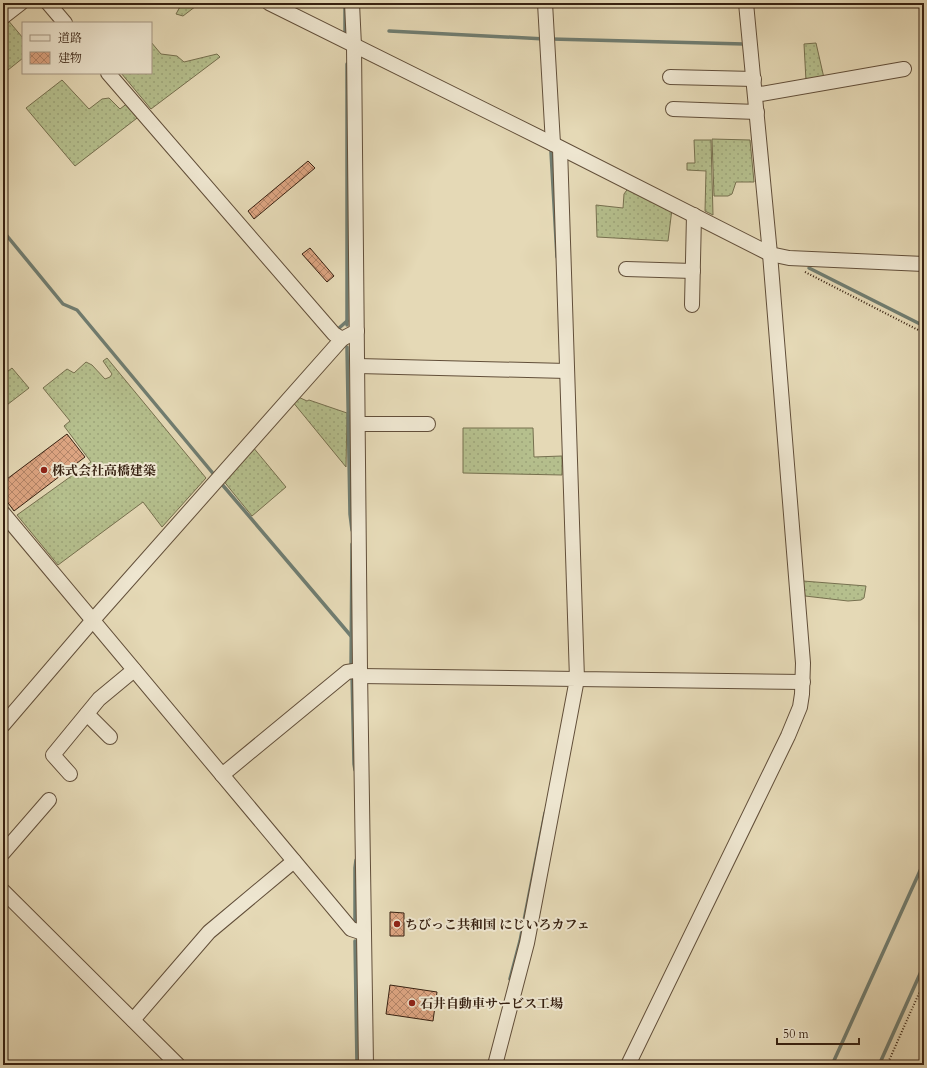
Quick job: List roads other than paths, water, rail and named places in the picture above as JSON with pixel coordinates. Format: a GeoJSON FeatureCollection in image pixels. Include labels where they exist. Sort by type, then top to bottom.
{"type":"FeatureCollection","features":[{"type":"Feature","properties":{"kind":"street"},"geometry":{"type":"LineString","coordinates":[[3,17],[21,3]]}},
{"type":"Feature","properties":{"kind":"street"},"geometry":{"type":"LineString","coordinates":[[48,3],[64,22]]}},
{"type":"Feature","properties":{"kind":"street"},"geometry":{"type":"LineString","coordinates":[[269,3],[770,254],[789,258],[924,264]]}},
{"type":"Feature","properties":{"kind":"street"},"geometry":{"type":"LineString","coordinates":[[352,3],[354,46],[363,933],[366,1065]]}},
{"type":"Feature","properties":{"kind":"street"},"geometry":{"type":"LineString","coordinates":[[495,1065],[527,943],[577,679],[563,370],[556,146],[545,3]]}},
{"type":"Feature","properties":{"kind":"street"},"geometry":{"type":"LineString","coordinates":[[628,1065],[788,736],[800,707],[799,682],[803,663],[770,254],[746,3]]}},
{"type":"Feature","properties":{"kind":"street"},"geometry":{"type":"LineString","coordinates":[[755,95],[904,70]]}},
{"type":"Feature","properties":{"kind":"street"},"geometry":{"type":"LineString","coordinates":[[109,74],[338,337]]}},
{"type":"Feature","properties":{"kind":"street"},"geometry":{"type":"LineString","coordinates":[[670,77],[754,79]]}},
{"type":"Feature","properties":{"kind":"street"},"geometry":{"type":"LineString","coordinates":[[673,109],[757,112]]}},
{"type":"Feature","properties":{"kind":"street"},"geometry":{"type":"LineString","coordinates":[[692,305],[694,215]]}},
{"type":"Feature","properties":{"kind":"street"},"geometry":{"type":"LineString","coordinates":[[626,269],[693,271]]}},
{"type":"Feature","properties":{"kind":"street"},"geometry":{"type":"LineString","coordinates":[[3,725],[217,479],[338,337],[357,331]]}},
{"type":"Feature","properties":{"kind":"street"},"geometry":{"type":"LineString","coordinates":[[358,366],[563,370]]}},
{"type":"Feature","properties":{"kind":"street"},"geometry":{"type":"LineString","coordinates":[[358,424],[428,424]]}},
{"type":"Feature","properties":{"kind":"street"},"geometry":{"type":"LineString","coordinates":[[3,513],[351,929],[363,933]]}},
{"type":"Feature","properties":{"kind":"street"},"geometry":{"type":"LineString","coordinates":[[70,774],[53,755],[99,699],[134,670]]}},
{"type":"Feature","properties":{"kind":"street"},"geometry":{"type":"LineString","coordinates":[[222,775],[347,672],[577,679],[799,682]]}},
{"type":"Feature","properties":{"kind":"street"},"geometry":{"type":"LineString","coordinates":[[86,714],[110,737]]}},
{"type":"Feature","properties":{"kind":"street"},"geometry":{"type":"LineString","coordinates":[[3,853],[49,800]]}},
{"type":"Feature","properties":{"kind":"street"},"geometry":{"type":"LineString","coordinates":[[136,1017],[209,932],[294,860]]}},
{"type":"Feature","properties":{"kind":"street"},"geometry":{"type":"LineString","coordinates":[[3,891],[136,1017],[178,1065]]}},
{"type":"Feature","properties":{"kind":"waterway"},"geometry":{"type":"LineString","coordinates":[[345,3],[345,33]]}},
{"type":"Feature","properties":{"kind":"waterway"},"geometry":{"type":"LineString","coordinates":[[389,31],[545,39]]}},
{"type":"Feature","properties":{"kind":"waterway"},"geometry":{"type":"LineString","coordinates":[[551,39],[744,44]]}},
{"type":"Feature","properties":{"kind":"waterway"},"geometry":{"type":"LineString","coordinates":[[347,64],[347,325]]}},
{"type":"Feature","properties":{"kind":"waterway"},"geometry":{"type":"LineString","coordinates":[[551,152],[557,257]]}},
{"type":"Feature","properties":{"kind":"waterway"},"geometry":{"type":"LineString","coordinates":[[3,231],[63,304],[77,310],[216,477]]}},
{"type":"Feature","properties":{"kind":"waterway"},"geometry":{"type":"LineString","coordinates":[[809,268],[924,326]]}},
{"type":"Feature","properties":{"kind":"waterway"},"geometry":{"type":"LineString","coordinates":[[335,327],[338,329],[347,321]]}},
{"type":"Feature","properties":{"kind":"waterway"},"geometry":{"type":"LineString","coordinates":[[347,347],[350,514],[352,530]]}},
{"type":"Feature","properties":{"kind":"waterway"},"geometry":{"type":"LineString","coordinates":[[220,482],[351,636]]}},
{"type":"Feature","properties":{"kind":"waterway"},"geometry":{"type":"LineString","coordinates":[[351,668],[352,544]]}},
{"type":"Feature","properties":{"kind":"waterway"},"geometry":{"type":"LineString","coordinates":[[352,674],[355,770]]}},
{"type":"Feature","properties":{"kind":"waterway"},"geometry":{"type":"LineString","coordinates":[[510,979],[520,941],[545,813]]}},
{"type":"Feature","properties":{"kind":"waterway"},"geometry":{"type":"LineString","coordinates":[[355,922],[356,860]]}},
{"type":"Feature","properties":{"kind":"waterway"},"geometry":{"type":"LineString","coordinates":[[832,1065],[924,862]]}},
{"type":"Feature","properties":{"kind":"waterway"},"geometry":{"type":"LineString","coordinates":[[355,941],[357,1065]]}},
{"type":"Feature","properties":{"kind":"waterway"},"geometry":{"type":"LineString","coordinates":[[879,1065],[924,965]]}},
{"type":"Feature","properties":{"kind":"place","name":"株式会社高橋建築"},"geometry":{"type":"Point","coordinates":[44,470]}},
{"type":"Feature","properties":{"kind":"place","name":"ちびっこ共和国 にじいろカフェ"},"geometry":{"type":"Point","coordinates":[397,924]}},
{"type":"Feature","properties":{"kind":"place","name":"石井自動車サービス工場"},"geometry":{"type":"Point","coordinates":[412,1003]}}]}
